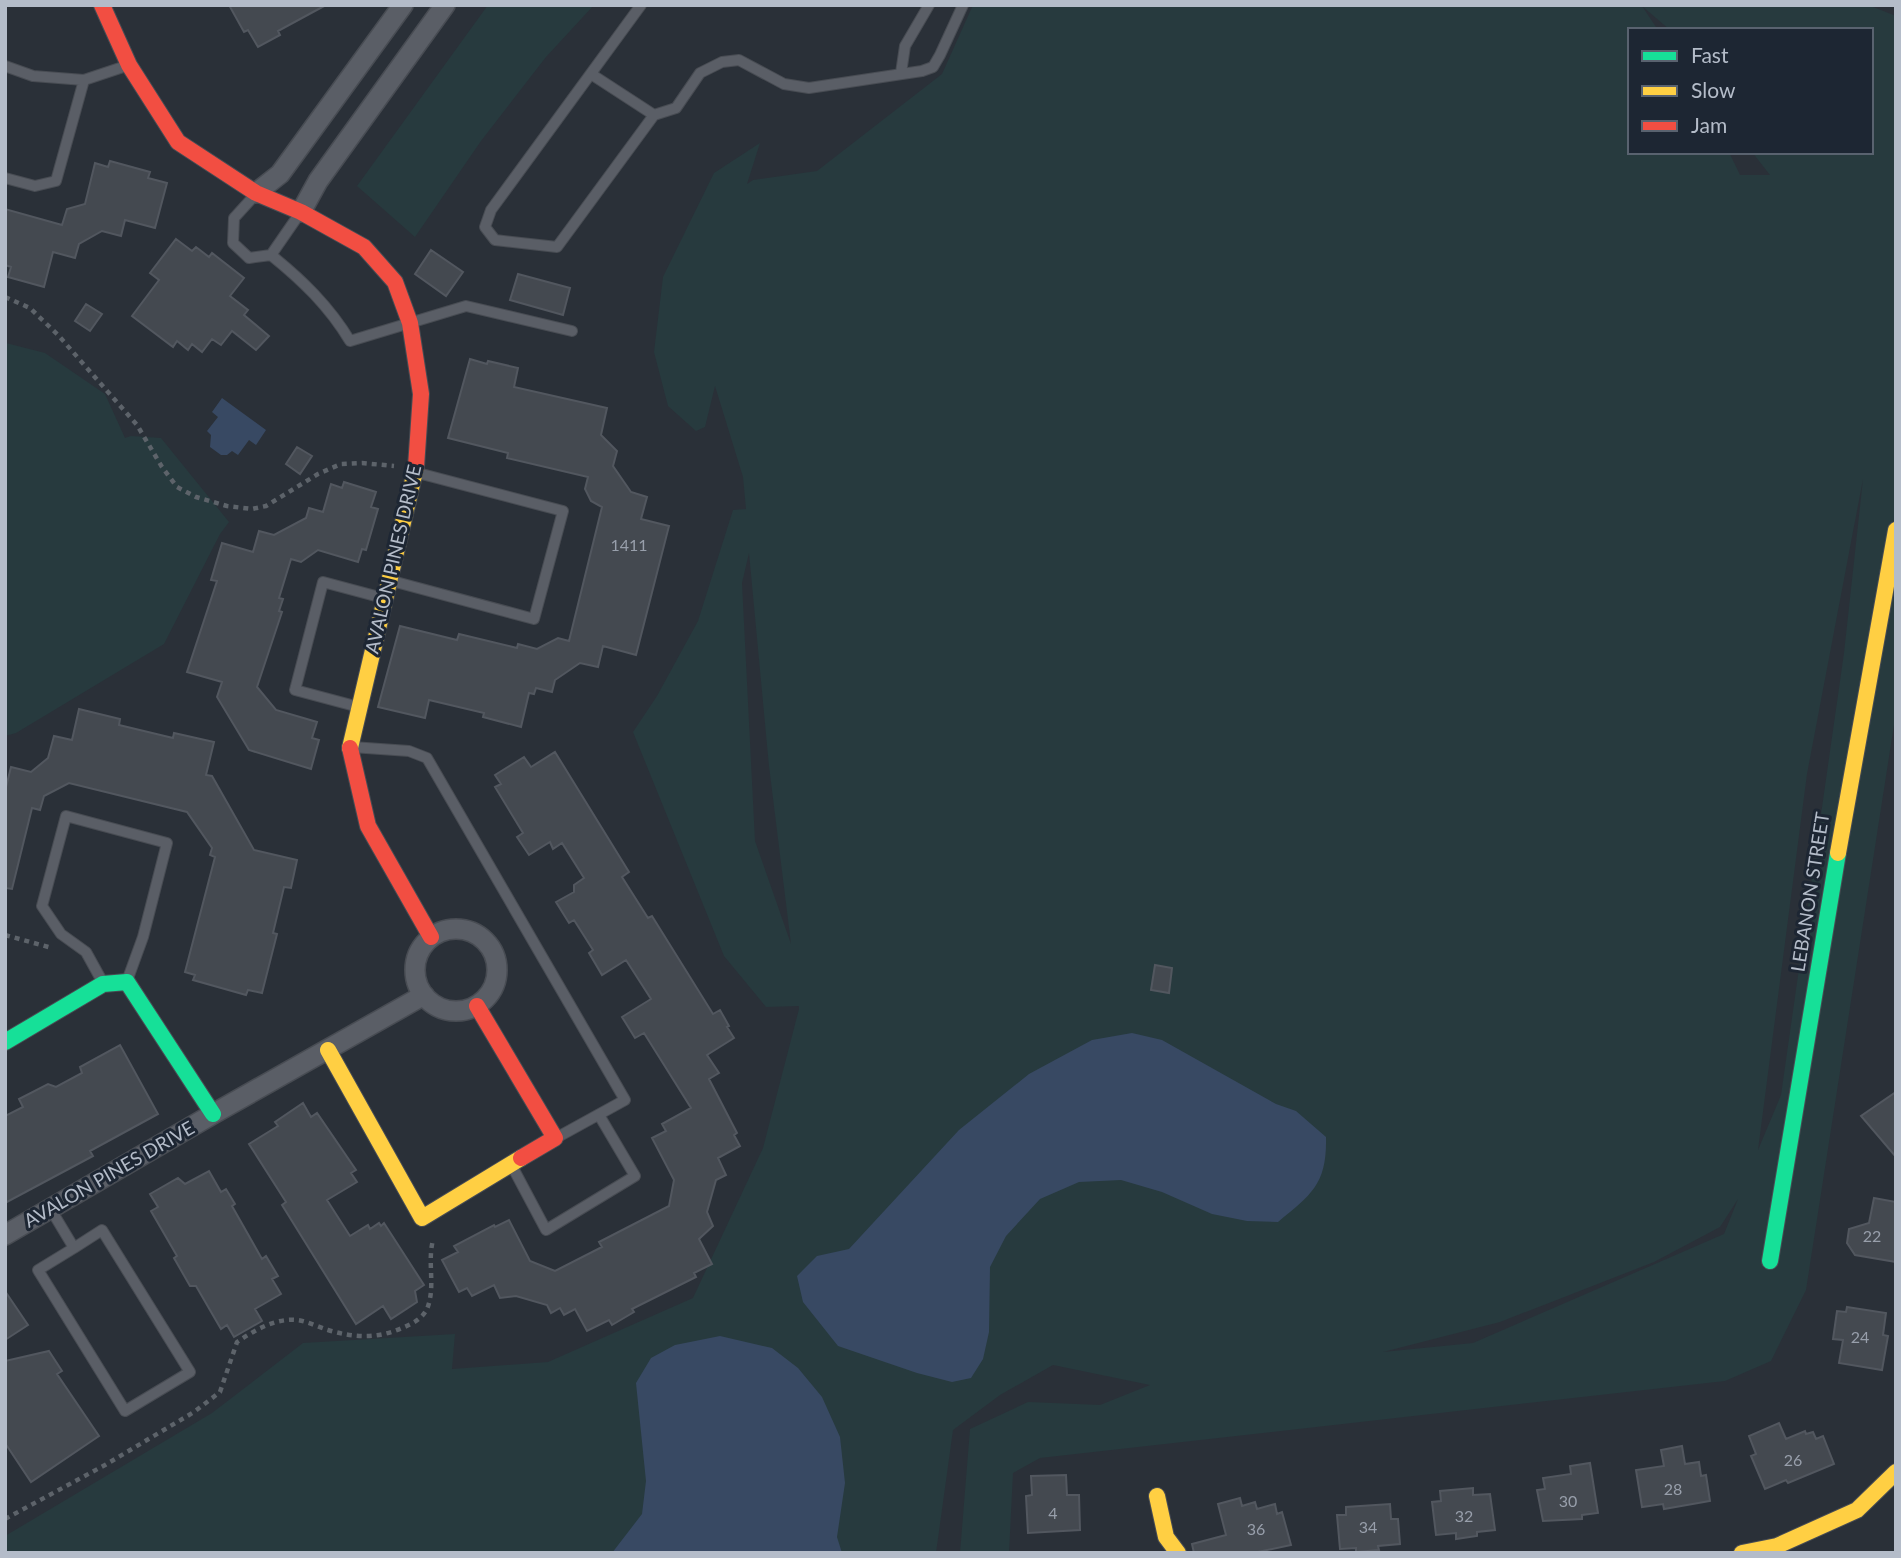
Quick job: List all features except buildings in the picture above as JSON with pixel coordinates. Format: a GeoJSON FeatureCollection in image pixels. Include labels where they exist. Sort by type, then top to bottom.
{"type":"FeatureCollection","features":[{"type":"Feature","properties":{"kind":"street","name":"AVALON PINES DRIVE"},"geometry":{"type":"LineString","coordinates":[[102,5],[129,65],[178,142],[256,193],[301,212],[364,247],[395,282],[410,323],[421,394],[416,472],[349,746],[368,826],[431,937]]}},
{"type":"Feature","properties":{"kind":"street"},"geometry":{"type":"LineString","coordinates":[[256,193],[280,174],[403,5]]}},
{"type":"Feature","properties":{"kind":"street"},"geometry":{"type":"LineString","coordinates":[[301,212],[318,181],[445,5]]}},
{"type":"Feature","properties":{"kind":"street","name":"LEBANON STREET"},"geometry":{"type":"LineString","coordinates":[[1770,1261],[1851,774],[1896,530]]}},
{"type":"Feature","properties":{"kind":"street"},"geometry":{"type":"LineString","coordinates":[[456,929],[470,931],[482,938],[491,948],[498,973],[488,998],[466,1010],[443,1009],[432,1004],[417,984],[416,958],[431,937],[456,929]]}},
{"type":"Feature","properties":{"kind":"street","name":"AVALON PINES DRIVE"},"geometry":{"type":"LineString","coordinates":[[127,982],[213,1114]]}},
{"type":"Feature","properties":{"kind":"street"},"geometry":{"type":"LineString","coordinates":[[5,1042],[103,984],[127,982]]}},
{"type":"Feature","properties":{"kind":"street","name":"AVALON PINES DRIVE"},"geometry":{"type":"LineString","coordinates":[[5,1235],[424,995]]}},
{"type":"Feature","properties":{"kind":"street"},"geometry":{"type":"LineString","coordinates":[[328,1051],[422,1219],[555,1138],[477,1006]]}},
{"type":"Feature","properties":{"kind":"street"},"geometry":{"type":"LineString","coordinates":[[1742,1553],[1777,1546],[1857,1510],[1896,1472]]}},
{"type":"Feature","properties":{"kind":"street"},"geometry":{"type":"LineString","coordinates":[[1157,1496],[1166,1537],[1178,1553]]}},
{"type":"Feature","properties":{"kind":"lane"},"geometry":{"type":"LineString","coordinates":[[641,5],[491,209],[485,227],[495,240],[557,247],[654,115],[676,108],[700,73],[722,62],[738,60],[784,84],[809,88],[922,71],[933,67],[963,5]]}},
{"type":"Feature","properties":{"kind":"lane"},"geometry":{"type":"LineString","coordinates":[[901,73],[905,46],[929,5]]}},
{"type":"Feature","properties":{"kind":"lane"},"geometry":{"type":"LineString","coordinates":[[5,66],[33,76],[84,80],[129,65]]}},
{"type":"Feature","properties":{"kind":"lane"},"geometry":{"type":"LineString","coordinates":[[591,74],[654,115]]}},
{"type":"Feature","properties":{"kind":"lane"},"geometry":{"type":"LineString","coordinates":[[5,178],[35,186],[56,181],[84,80]]}},
{"type":"Feature","properties":{"kind":"lane"},"geometry":{"type":"LineString","coordinates":[[256,193],[234,218],[233,243],[249,258],[271,255],[301,212]]}},
{"type":"Feature","properties":{"kind":"lane"},"geometry":{"type":"LineString","coordinates":[[271,255],[308,286],[337,319],[350,341],[466,306],[572,331]]}},
{"type":"Feature","properties":{"kind":"lane"},"geometry":{"type":"LineString","coordinates":[[388,580],[534,619],[563,512],[416,472]]}},
{"type":"Feature","properties":{"kind":"lane"},"geometry":{"type":"LineString","coordinates":[[357,707],[295,690],[323,582],[384,598]]}},
{"type":"Feature","properties":{"kind":"lane"},"geometry":{"type":"LineString","coordinates":[[349,746],[409,751],[427,758],[625,1100],[555,1138]]}},
{"type":"Feature","properties":{"kind":"lane"},"geometry":{"type":"LineString","coordinates":[[103,984],[86,952],[61,934],[42,906],[65,816],[167,843],[127,982]]}},
{"type":"Feature","properties":{"kind":"lane"},"geometry":{"type":"LineString","coordinates":[[511,1164],[546,1230],[635,1176],[599,1115]]}},
{"type":"Feature","properties":{"kind":"lane"},"geometry":{"type":"LineString","coordinates":[[50,1208],[74,1248]]}},
{"type":"Feature","properties":{"kind":"lane"},"geometry":{"type":"LineString","coordinates":[[103,1230],[190,1372],[125,1411],[38,1270],[74,1248],[103,1230]]}},
{"type":"Feature","properties":{"kind":"path"},"geometry":{"type":"LineString","coordinates":[[5,297],[30,308],[58,335],[137,425],[177,487],[196,497],[227,506],[252,509],[266,506],[318,474],[341,464],[362,463],[398,467]]}},
{"type":"Feature","properties":{"kind":"path"},"geometry":{"type":"LineString","coordinates":[[5,934],[55,948],[61,954]]}},
{"type":"Feature","properties":{"kind":"path"},"geometry":{"type":"LineString","coordinates":[[5,1519],[105,1465],[194,1412],[220,1392],[237,1342],[258,1329],[279,1321],[299,1320],[331,1331],[367,1337],[396,1331],[415,1323],[426,1310],[432,1285],[429,1261],[435,1233],[428,1215]]}},
{"type":"Feature","properties":{"kind":"green space"},"geometry":{"type":"Polygon","coordinates":[[[488,5],[594,5],[546,57],[481,141],[415,237],[357,186],[488,5]]]}},
{"type":"Feature","properties":{"kind":"green space"},"geometry":{"type":"Polygon","coordinates":[[[973,5],[1868,5],[1896,16],[1896,712],[1806,1290],[1771,1361],[1725,1381],[1040,1458],[1013,1473],[1009,1553],[960,1553],[970,1429],[1028,1402],[1100,1405],[1150,1385],[1053,1365],[1000,1395],[953,1430],[936,1553],[5,1553],[5,1536],[212,1413],[303,1343],[455,1334],[452,1369],[548,1362],[693,1298],[763,1148],[799,1006],[766,1007],[724,956],[633,732],[657,696],[698,621],[733,510],[746,509],[743,477],[715,386],[705,427],[696,431],[668,406],[654,352],[663,277],[714,173],[760,143],[747,184],[753,180],[817,171],[942,74],[973,5]],[[1863,479],[1807,774],[1758,1150],[1781,1095],[1844,653],[1863,479]],[[749,553],[742,583],[755,841],[791,944],[769,766],[749,553]],[[1738,1199],[1720,1227],[1654,1262],[1500,1322],[1383,1352],[1473,1343],[1724,1234],[1738,1199]]]}},
{"type":"Feature","properties":{"kind":"green space"},"geometry":{"type":"Polygon","coordinates":[[[5,340],[6,343],[45,353],[105,394],[125,438],[161,438],[229,522],[220,534],[164,644],[16,733],[5,736],[5,340]]]}},
{"type":"Feature","properties":{"kind":"water"},"geometry":{"type":"Polygon","coordinates":[[[222,398],[266,430],[256,445],[249,440],[238,455],[232,451],[221,455],[210,447],[211,435],[207,431],[218,417],[212,412],[222,398]]]}},
{"type":"Feature","properties":{"kind":"water"},"geometry":{"type":"Polygon","coordinates":[[[1132,1033],[1162,1040],[1276,1104],[1296,1111],[1326,1137],[1326,1153],[1320,1177],[1300,1204],[1278,1222],[1247,1221],[1212,1214],[1162,1192],[1121,1180],[1079,1182],[1040,1199],[1006,1236],[990,1267],[989,1332],[983,1359],[971,1378],[952,1382],[838,1346],[803,1302],[797,1276],[817,1256],[849,1249],[959,1130],[1029,1074],[1092,1040],[1132,1033]]]}},
{"type":"Feature","properties":{"kind":"water"},"geometry":{"type":"Polygon","coordinates":[[[720,1336],[772,1348],[798,1368],[822,1397],[840,1437],[845,1483],[837,1537],[842,1553],[612,1553],[642,1514],[646,1481],[636,1383],[651,1358],[675,1345],[720,1336]]]}},
{"type":"Feature","properties":{"kind":"traffic: fast"},"geometry":{"type":"LineString","coordinates":[[1770,1261],[1838,853]]}},
{"type":"Feature","properties":{"kind":"traffic: fast"},"geometry":{"type":"LineString","coordinates":[[5,1042],[103,984],[127,982],[213,1114]]}},
{"type":"Feature","properties":{"kind":"traffic: slow"},"geometry":{"type":"LineString","coordinates":[[350,748],[416,467]]}},
{"type":"Feature","properties":{"kind":"traffic: slow"},"geometry":{"type":"LineString","coordinates":[[1838,853],[1896,530]]}},
{"type":"Feature","properties":{"kind":"traffic: slow"},"geometry":{"type":"LineString","coordinates":[[328,1050],[422,1218],[521,1158]]}},
{"type":"Feature","properties":{"kind":"traffic: slow"},"geometry":{"type":"LineString","coordinates":[[1742,1553],[1777,1546],[1857,1510],[1896,1472]]}},
{"type":"Feature","properties":{"kind":"traffic: slow"},"geometry":{"type":"LineString","coordinates":[[1157,1496],[1166,1537],[1178,1553]]}},
{"type":"Feature","properties":{"kind":"traffic: jam"},"geometry":{"type":"LineString","coordinates":[[102,5],[129,65],[178,142],[256,193],[301,212],[364,247],[395,282],[410,323],[421,394],[416,467]]}},
{"type":"Feature","properties":{"kind":"traffic: jam"},"geometry":{"type":"LineString","coordinates":[[350,748],[368,826],[431,937]]}},
{"type":"Feature","properties":{"kind":"traffic: jam"},"geometry":{"type":"LineString","coordinates":[[477,1006],[555,1138],[521,1158]]}}]}
